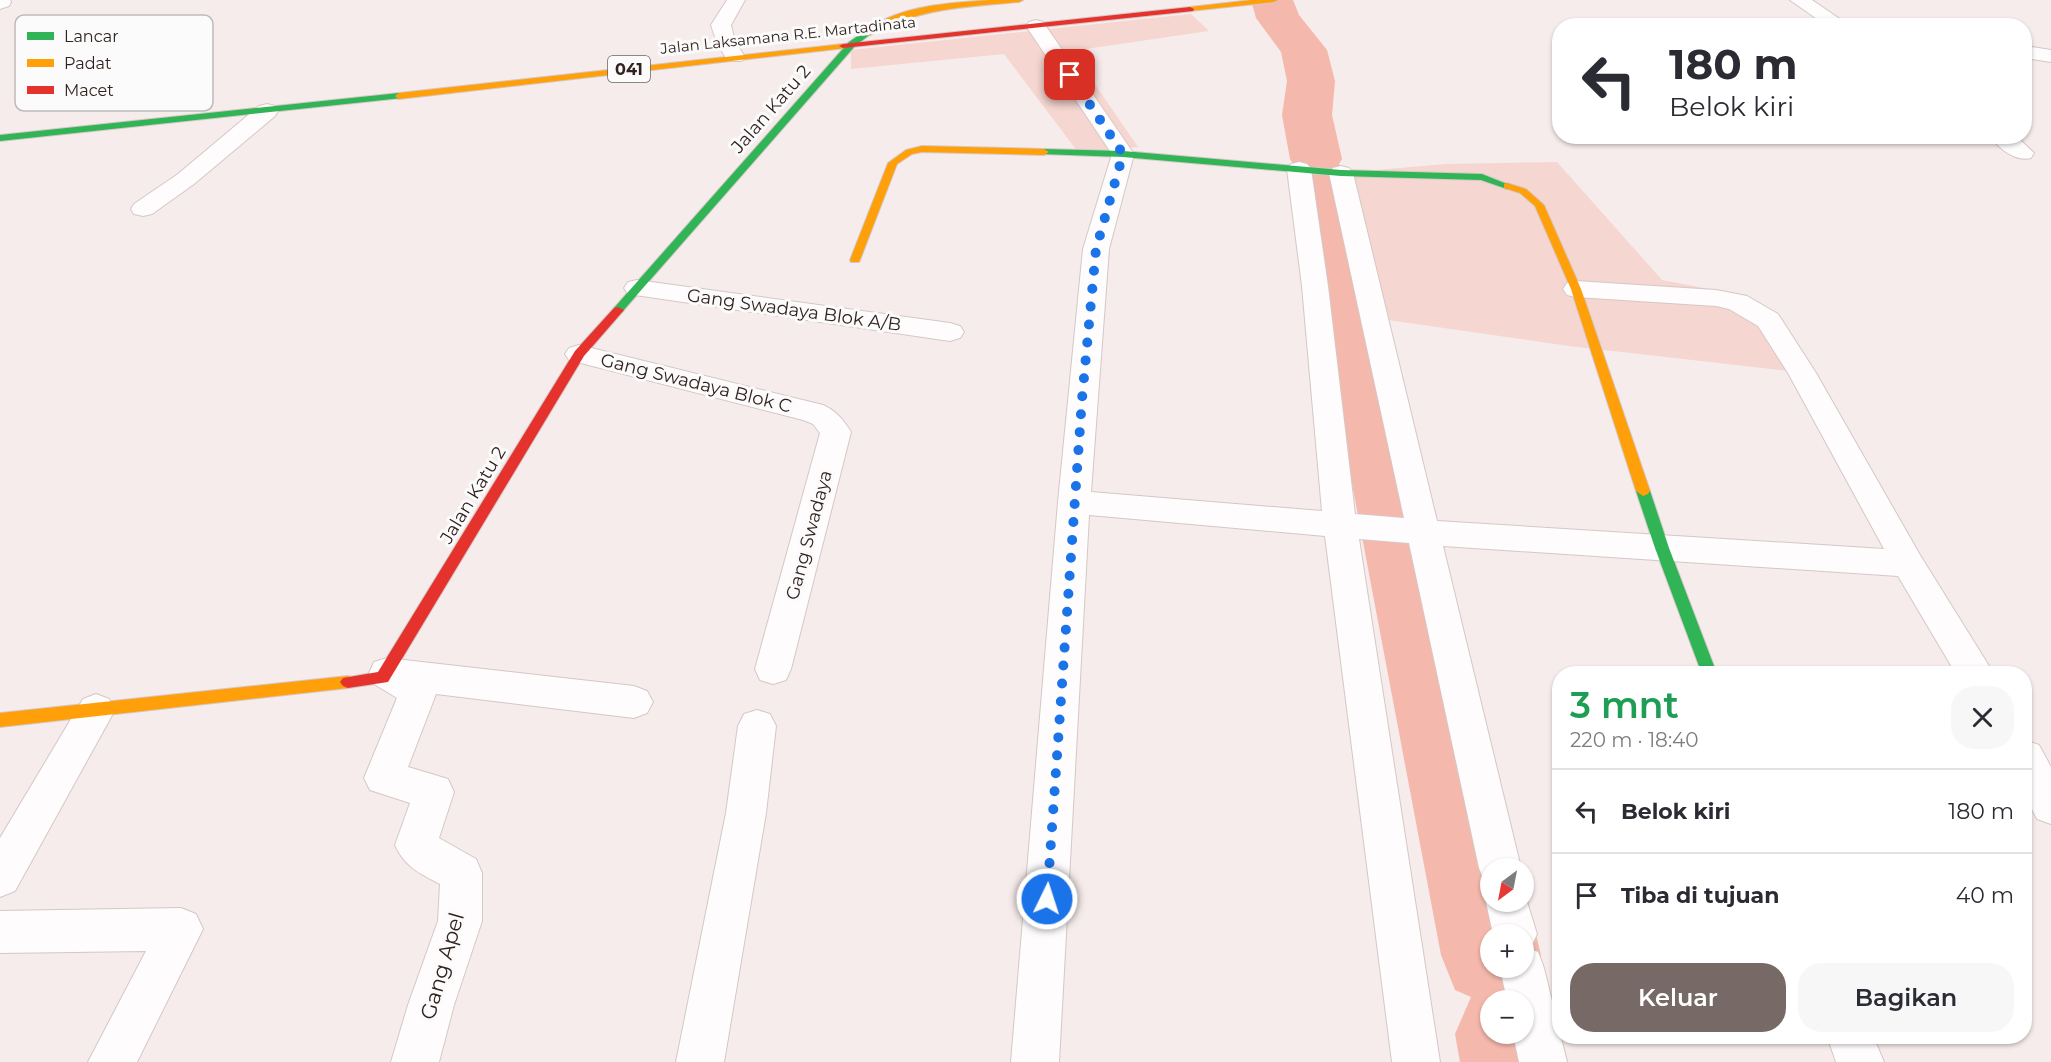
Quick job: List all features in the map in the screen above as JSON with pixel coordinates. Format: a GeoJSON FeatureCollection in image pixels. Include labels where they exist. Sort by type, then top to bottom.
{"type":"FeatureCollection","features":[{"type":"Feature","properties":{"kind":"street"},"geometry":{"type":"LineString","coordinates":[[735,57],[725,41],[721,24],[736,0]]}},
{"type":"Feature","properties":{"kind":"street"},"geometry":{"type":"LineString","coordinates":[[852,44],[880,25],[902,16],[930,10],[1018,0]]}},
{"type":"Feature","properties":{"kind":"street","name":"Jalan Laksamana R.E. Martadinata"},"geometry":{"type":"LineString","coordinates":[[0,138],[267,111],[852,44],[1274,0]]}},
{"type":"Feature","properties":{"kind":"street"},"geometry":{"type":"LineString","coordinates":[[1799,0],[1828,18]]}},
{"type":"Feature","properties":{"kind":"street"},"geometry":{"type":"LineString","coordinates":[[1036,26],[1123,154]]}},
{"type":"Feature","properties":{"kind":"street","name":"Jalan Katu 2"},"geometry":{"type":"LineString","coordinates":[[387,673],[579,354],[852,44]]}},
{"type":"Feature","properties":{"kind":"street"},"geometry":{"type":"LineString","coordinates":[[2032,53],[2051,56]]}},
{"type":"Feature","properties":{"kind":"street"},"geometry":{"type":"LineString","coordinates":[[142,209],[186,179],[267,111]]}},
{"type":"Feature","properties":{"kind":"street"},"geometry":{"type":"LineString","coordinates":[[2011,144],[2023,153]]}},
{"type":"Feature","properties":{"kind":"street"},"geometry":{"type":"LineString","coordinates":[[855,260],[893,163],[909,152],[922,149],[1123,154],[1341,172],[1482,177],[1523,191],[1539,206],[1576,289],[1662,548],[1707,666]]}},
{"type":"Feature","properties":{"kind":"street"},"geometry":{"type":"LineString","coordinates":[[1035,1062],[1074,502],[1096,249],[1123,154]]}},
{"type":"Feature","properties":{"kind":"street"},"geometry":{"type":"LineString","coordinates":[[1299,169],[1351,525],[1416,1062]]}},
{"type":"Feature","properties":{"kind":"street"},"geometry":{"type":"LineString","coordinates":[[1341,172],[1415,531],[1497,858]]}},
{"type":"Feature","properties":{"kind":"street","name":"Gang Swadaya Blok A/B"},"geometry":{"type":"LineString","coordinates":[[637,288],[951,332]]}},
{"type":"Feature","properties":{"kind":"street"},"geometry":{"type":"LineString","coordinates":[[1576,289],[1716,298],[1737,302],[1754,309],[1768,320],[1802,373],[1869,490],[1908,564],[1971,666]]}},
{"type":"Feature","properties":{"kind":"street","name":"Gang Swadaya Blok C"},"geometry":{"type":"LineString","coordinates":[[579,354],[812,412]]}},
{"type":"Feature","properties":{"kind":"street","name":"Gang Swadaya"},"geometry":{"type":"LineString","coordinates":[[773,669],[836,432],[824,417],[812,412]]}},
{"type":"Feature","properties":{"kind":"street"},"geometry":{"type":"LineString","coordinates":[[1074,502],[1415,531],[1908,564]]}},
{"type":"Feature","properties":{"kind":"street"},"geometry":{"type":"LineString","coordinates":[[0,720],[383,678],[387,673],[634,702]]}},
{"type":"Feature","properties":{"kind":"street","name":"Gang Apel"},"geometry":{"type":"LineString","coordinates":[[387,673],[418,692],[384,778],[434,792],[416,845],[432,858],[461,873],[460,921],[431,1005],[415,1062]]}},
{"type":"Feature","properties":{"kind":"street"},"geometry":{"type":"LineString","coordinates":[[0,877],[96,710]]}},
{"type":"Feature","properties":{"kind":"street"},"geometry":{"type":"LineString","coordinates":[[700,1062],[746,813],[757,726]]}},
{"type":"Feature","properties":{"kind":"street"},"geometry":{"type":"LineString","coordinates":[[2032,770],[2051,806]]}},
{"type":"Feature","properties":{"kind":"street"},"geometry":{"type":"LineString","coordinates":[[0,932],[181,929],[112,1062]]}},
{"type":"Feature","properties":{"kind":"street"},"geometry":{"type":"LineString","coordinates":[[1524,978],[1543,1062]]}},
{"type":"Feature","properties":{"kind":"street"},"geometry":{"type":"LineString","coordinates":[[1853,1044],[1860,1062]]}},
{"type":"Feature","properties":{"kind":"shaded area"},"geometry":{"type":"Polygon","coordinates":[[[1191,14],[1209,31],[1072,51],[1138,147],[1078,152],[1004,54],[851,69],[851,50],[1191,14]]]}},
{"type":"Feature","properties":{"kind":"shaded area"},"geometry":{"type":"Polygon","coordinates":[[[1557,162],[1662,280],[1745,296],[1797,372],[1569,346],[1374,318],[1341,173],[1446,164],[1557,162]]]}},
{"type":"Feature","properties":{"kind":"waterway"},"geometry":{"type":"LineString","coordinates":[[1272,0],[1278,18],[1304,50],[1311,81],[1307,115],[1316,159]]}},
{"type":"Feature","properties":{"kind":"waterway"},"geometry":{"type":"LineString","coordinates":[[1318,173],[1335,240],[1484,924]]}},
{"type":"Feature","properties":{"kind":"waterway"},"geometry":{"type":"LineString","coordinates":[[1510,1044],[1514,1062]]}},
{"type":"Feature","properties":{"kind":"traffic: fast"},"geometry":{"type":"LineString","coordinates":[[618,310],[852,44],[868,33]]}},
{"type":"Feature","properties":{"kind":"traffic: fast"},"geometry":{"type":"LineString","coordinates":[[0,138],[399,96]]}},
{"type":"Feature","properties":{"kind":"traffic: fast"},"geometry":{"type":"LineString","coordinates":[[1044,152],[1123,154],[1341,173],[1482,177],[1507,186]]}},
{"type":"Feature","properties":{"kind":"traffic: fast"},"geometry":{"type":"LineString","coordinates":[[1643,491],[1707,666]]}},
{"type":"Feature","properties":{"kind":"traffic: slow"},"geometry":{"type":"LineString","coordinates":[[868,33],[885,23],[922,11],[941,7],[1019,0]]}},
{"type":"Feature","properties":{"kind":"traffic: slow"},"geometry":{"type":"LineString","coordinates":[[1190,9],[1274,0]]}},
{"type":"Feature","properties":{"kind":"traffic: slow"},"geometry":{"type":"LineString","coordinates":[[399,96],[843,46]]}},
{"type":"Feature","properties":{"kind":"traffic: slow"},"geometry":{"type":"LineString","coordinates":[[855,260],[893,163],[909,152],[922,149],[1044,152]]}},
{"type":"Feature","properties":{"kind":"traffic: slow"},"geometry":{"type":"LineString","coordinates":[[1507,186],[1523,191],[1539,205],[1576,289],[1643,491]]}},
{"type":"Feature","properties":{"kind":"traffic: slow"},"geometry":{"type":"LineString","coordinates":[[0,720],[348,682]]}},
{"type":"Feature","properties":{"kind":"traffic: jam"},"geometry":{"type":"LineString","coordinates":[[843,46],[1190,9]]}},
{"type":"Feature","properties":{"kind":"traffic: jam"},"geometry":{"type":"LineString","coordinates":[[348,682],[383,678],[579,354],[618,310]]}},
{"type":"Feature","properties":{"kind":"route"},"geometry":{"type":"LineString","coordinates":[[1047,899],[1085,358],[1096,249],[1123,154],[1070,75]]}}]}
